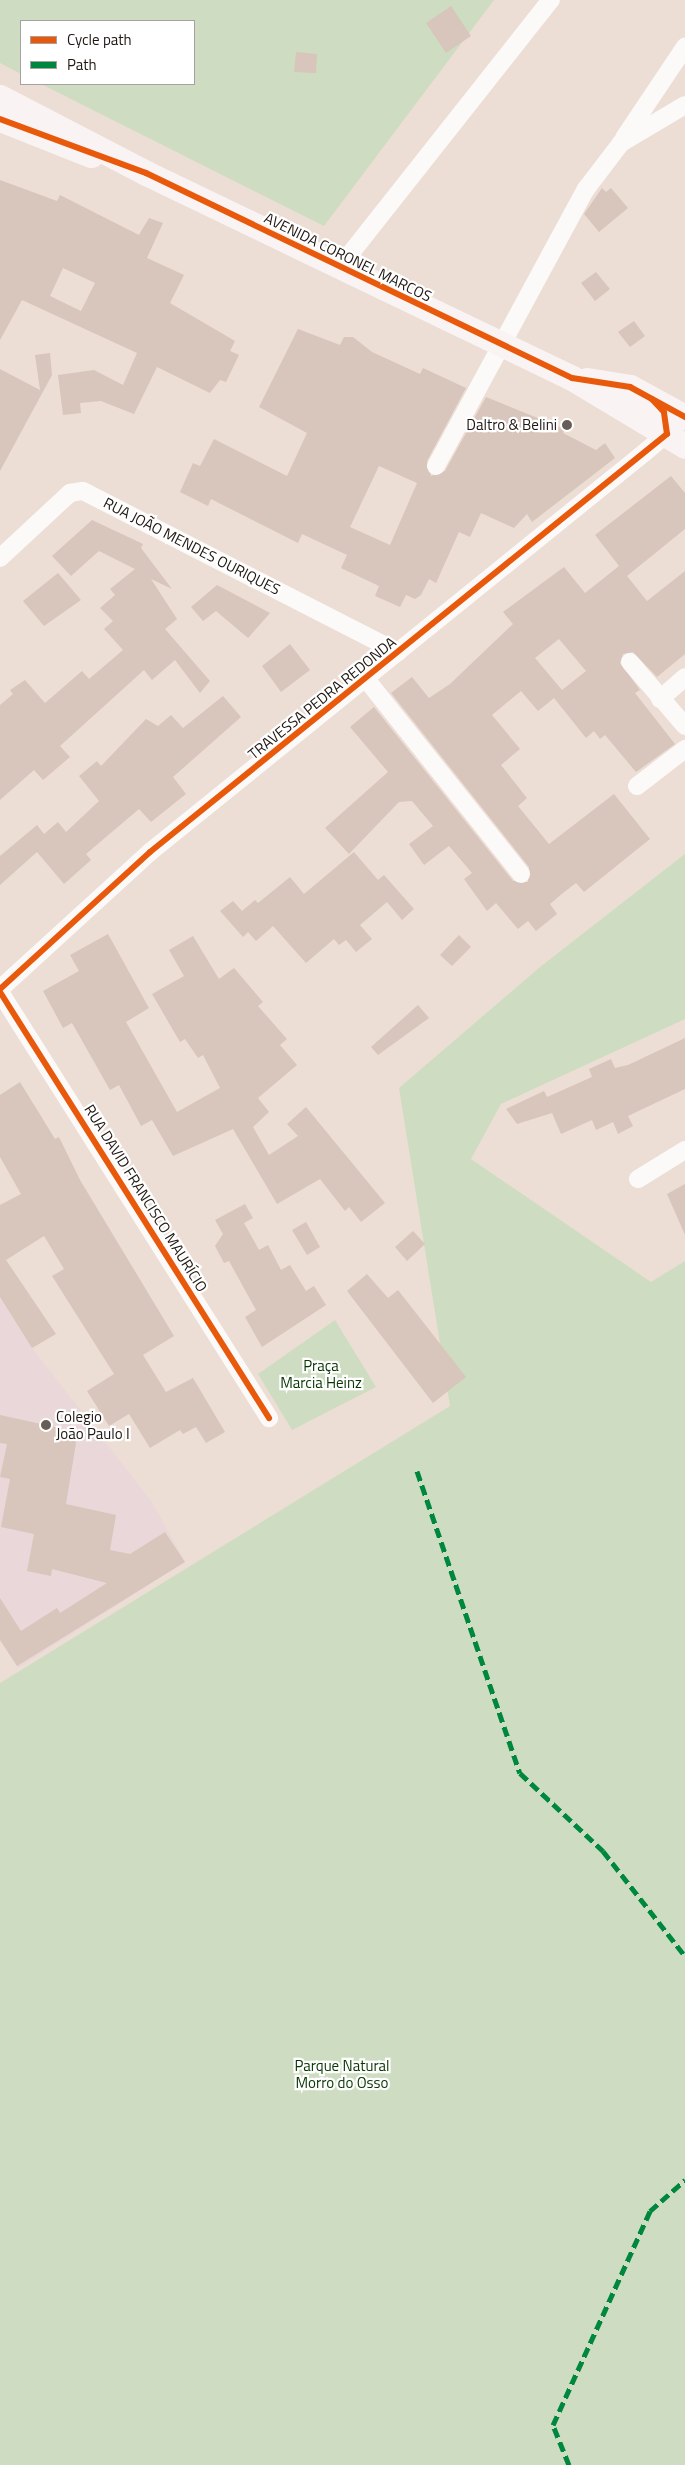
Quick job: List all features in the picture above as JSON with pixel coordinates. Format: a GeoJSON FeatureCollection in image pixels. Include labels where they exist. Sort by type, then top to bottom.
{"type":"FeatureCollection","features":[{"type":"Feature","properties":{"kind":"main road","name":"AVENIDA CORONEL MARCOS"},"geometry":{"type":"LineString","coordinates":[[0,97],[146,173],[339,268],[572,378],[676,440]]}},
{"type":"Feature","properties":{"kind":"main road","name":"AVENIDA CORONEL MARCOS"},"geometry":{"type":"LineString","coordinates":[[0,119],[146,173]]}},
{"type":"Feature","properties":{"kind":"main road","name":"AVENIDA CORONEL MARCOS"},"geometry":{"type":"LineString","coordinates":[[572,378],[630,387],[685,416]]}},
{"type":"Feature","properties":{"kind":"street"},"geometry":{"type":"LineString","coordinates":[[339,268],[551,0]]}},
{"type":"Feature","properties":{"kind":"street"},"geometry":{"type":"LineString","coordinates":[[436,466],[500,343],[586,190],[621,143],[685,47]]}},
{"type":"Feature","properties":{"kind":"street"},"geometry":{"type":"LineString","coordinates":[[621,143],[685,105]]}},
{"type":"Feature","properties":{"kind":"street"},"geometry":{"type":"LineString","coordinates":[[652,399],[664,412],[676,440]]}},
{"type":"Feature","properties":{"kind":"street","name":"TRAVESSA PEDRA REDONDA"},"geometry":{"type":"LineString","coordinates":[[0,990],[150,852],[398,652],[676,440]]}},
{"type":"Feature","properties":{"kind":"street","name":"RUA JOÃO MENDES OURIQUES"},"geometry":{"type":"LineString","coordinates":[[0,558],[70,493],[83,491],[398,652]]}},
{"type":"Feature","properties":{"kind":"street"},"geometry":{"type":"LineString","coordinates":[[630,662],[685,726]]}},
{"type":"Feature","properties":{"kind":"street"},"geometry":{"type":"LineString","coordinates":[[660,699],[685,677]]}},
{"type":"Feature","properties":{"kind":"street"},"geometry":{"type":"LineString","coordinates":[[366,679],[521,874]]}},
{"type":"Feature","properties":{"kind":"street"},"geometry":{"type":"LineString","coordinates":[[636,786],[685,749]]}},
{"type":"Feature","properties":{"kind":"street","name":"RUA DAVID FRANCISCO MAURÍCIO"},"geometry":{"type":"LineString","coordinates":[[0,990],[269,1418]]}},
{"type":"Feature","properties":{"kind":"street"},"geometry":{"type":"LineString","coordinates":[[638,1179],[685,1150]]}},
{"type":"Feature","properties":{"kind":"shaded area","name":"Colegio João Paulo I"},"geometry":{"type":"Polygon","coordinates":[[[0,1297],[32,1348],[152,1502],[185,1562],[18,1668],[0,1640],[0,1297]]]}},
{"type":"Feature","properties":{"kind":"green space"},"geometry":{"type":"Polygon","coordinates":[[[0,0],[494,0],[324,226],[43,85],[195,85],[195,20],[20,20],[20,73],[0,63],[0,0]]]}},
{"type":"Feature","properties":{"kind":"green space","name":"Parque Natural Morro do Osso"},"geometry":{"type":"Polygon","coordinates":[[[685,854],[685,1019],[501,1104],[471,1159],[651,1282],[685,1261],[685,2465],[0,2465],[0,1683],[450,1406],[399,1088],[540,967],[685,854]]]}},
{"type":"Feature","properties":{"kind":"green space","name":"Praça Marcia Heinz"},"geometry":{"type":"Polygon","coordinates":[[[335,1320],[376,1387],[292,1430],[258,1374],[335,1320]]]}},
{"type":"Feature","properties":{"kind":"building"},"geometry":{"type":"Polygon","coordinates":[[[451,6],[471,36],[446,53],[426,23],[451,6]]]}},
{"type":"Feature","properties":{"kind":"building"},"geometry":{"type":"Polygon","coordinates":[[[296,52],[317,54],[316,73],[294,72],[296,52]]]}},
{"type":"Feature","properties":{"kind":"building"},"geometry":{"type":"Polygon","coordinates":[[[0,180],[57,201],[60,195],[139,235],[149,218],[163,223],[147,258],[184,275],[170,303],[235,341],[230,351],[239,355],[226,382],[220,380],[210,393],[157,367],[134,414],[101,401],[80,403],[81,413],[63,415],[58,375],[94,370],[123,385],[137,353],[22,300],[0,340],[0,180]],[[63,268],[50,296],[81,311],[95,283],[63,268]]]}},
{"type":"Feature","properties":{"kind":"building"},"geometry":{"type":"Polygon","coordinates":[[[602,188],[606,192],[611,188],[628,208],[599,232],[584,214],[602,188]]]}},
{"type":"Feature","properties":{"kind":"building"},"geometry":{"type":"Polygon","coordinates":[[[596,272],[610,289],[595,301],[581,283],[596,272]]]}},
{"type":"Feature","properties":{"kind":"building"},"geometry":{"type":"Polygon","coordinates":[[[634,321],[645,336],[630,347],[618,332],[634,321]]]}},
{"type":"Feature","properties":{"kind":"building"},"geometry":{"type":"Polygon","coordinates":[[[298,329],[340,345],[344,337],[353,337],[372,352],[420,374],[423,368],[466,388],[427,461],[431,476],[445,471],[486,397],[565,429],[563,433],[596,450],[605,443],[615,458],[532,522],[527,514],[514,528],[481,513],[470,537],[459,532],[436,583],[429,579],[421,595],[415,599],[406,595],[400,607],[375,596],[379,586],[341,568],[347,555],[302,534],[298,543],[211,499],[208,506],[180,492],[193,463],[200,466],[214,439],[287,476],[307,433],[259,407],[298,329]],[[379,466],[350,527],[390,545],[417,483],[379,466]]]}},
{"type":"Feature","properties":{"kind":"building"},"geometry":{"type":"Polygon","coordinates":[[[50,353],[52,375],[0,471],[0,369],[40,390],[35,355],[50,353]]]}},
{"type":"Feature","properties":{"kind":"building"},"geometry":{"type":"Polygon","coordinates":[[[671,476],[685,493],[685,529],[627,576],[647,601],[685,571],[685,654],[657,677],[633,652],[623,654],[620,663],[640,690],[635,693],[675,744],[636,772],[605,735],[600,739],[594,731],[586,738],[554,698],[538,711],[521,691],[492,715],[520,749],[501,765],[527,798],[518,806],[549,844],[614,794],[650,839],[584,892],[576,883],[563,893],[550,904],[557,914],[536,931],[528,921],[518,929],[496,903],[487,911],[464,879],[472,873],[449,846],[424,865],[409,844],[433,826],[412,801],[399,802],[349,854],[325,828],[388,772],[350,727],[374,707],[513,881],[528,882],[529,867],[391,693],[412,677],[429,698],[450,684],[513,624],[503,612],[564,567],[585,593],[619,566],[595,535],[671,476]],[[559,639],[535,658],[562,690],[586,671],[559,639]]]}},
{"type":"Feature","properties":{"kind":"building"},"geometry":{"type":"Polygon","coordinates":[[[92,520],[143,544],[141,548],[172,589],[151,579],[177,619],[165,629],[210,681],[200,693],[175,660],[152,680],[144,670],[60,746],[70,757],[43,780],[34,770],[0,800],[0,705],[13,694],[10,690],[25,680],[45,703],[82,671],[89,679],[123,650],[104,629],[113,621],[100,608],[115,595],[110,589],[135,569],[99,551],[71,576],[52,556],[92,520]]]}},
{"type":"Feature","properties":{"kind":"building"},"geometry":{"type":"Polygon","coordinates":[[[58,573],[81,600],[44,626],[23,601],[58,573]]]}},
{"type":"Feature","properties":{"kind":"building"},"geometry":{"type":"Polygon","coordinates":[[[217,585],[270,613],[248,638],[216,611],[203,621],[191,607],[217,585]]]}},
{"type":"Feature","properties":{"kind":"building"},"geometry":{"type":"Polygon","coordinates":[[[290,644],[310,670],[281,692],[262,666],[290,644]]]}},
{"type":"Feature","properties":{"kind":"building"},"geometry":{"type":"Polygon","coordinates":[[[223,696],[241,717],[173,777],[186,794],[151,822],[139,809],[86,854],[91,860],[64,884],[37,852],[0,885],[0,856],[37,825],[44,834],[58,822],[66,832],[99,801],[79,776],[97,761],[101,766],[146,719],[158,726],[171,715],[183,728],[223,696]]]}},
{"type":"Feature","properties":{"kind":"building"},"geometry":{"type":"Polygon","coordinates":[[[354,852],[378,880],[384,875],[414,909],[402,920],[387,902],[360,925],[372,939],[356,952],[346,940],[339,945],[334,939],[306,963],[273,926],[256,941],[248,932],[243,937],[220,911],[233,901],[242,911],[255,900],[258,903],[290,877],[304,894],[354,852]]]}},
{"type":"Feature","properties":{"kind":"building"},"geometry":{"type":"Polygon","coordinates":[[[108,934],[149,1008],[126,1022],[177,1112],[220,1088],[203,1055],[198,1058],[185,1039],[180,1042],[152,994],[184,976],[169,950],[193,936],[219,979],[234,968],[263,1002],[258,1006],[287,1039],[280,1045],[297,1065],[258,1098],[269,1112],[253,1127],[269,1155],[298,1136],[287,1124],[306,1107],[385,1203],[361,1222],[349,1207],[345,1211],[320,1179],[277,1204],[233,1129],[173,1156],[152,1120],[141,1126],[119,1085],[110,1090],[72,1023],[63,1028],[43,991],[79,971],[70,955],[108,934]]]}},
{"type":"Feature","properties":{"kind":"building"},"geometry":{"type":"Polygon","coordinates":[[[459,935],[471,947],[452,966],[440,955],[459,935]]]}},
{"type":"Feature","properties":{"kind":"building"},"geometry":{"type":"Polygon","coordinates":[[[418,1005],[429,1018],[378,1055],[371,1047],[418,1005]]]}},
{"type":"Feature","properties":{"kind":"building"},"geometry":{"type":"Polygon","coordinates":[[[685,1038],[685,1089],[628,1116],[633,1126],[618,1134],[613,1122],[596,1130],[592,1120],[561,1134],[552,1113],[517,1124],[506,1109],[544,1091],[547,1097],[592,1077],[589,1069],[611,1059],[615,1068],[628,1065],[685,1038]]]}},
{"type":"Feature","properties":{"kind":"building"},"geometry":{"type":"Polygon","coordinates":[[[20,1082],[55,1139],[59,1137],[80,1180],[174,1336],[143,1355],[166,1392],[193,1378],[225,1432],[206,1443],[196,1427],[183,1434],[180,1430],[150,1448],[129,1414],[109,1426],[87,1391],[114,1374],[52,1276],[64,1269],[44,1236],[6,1260],[56,1334],[32,1348],[0,1297],[0,1205],[21,1194],[0,1157],[0,1095],[20,1082]]]}},
{"type":"Feature","properties":{"kind":"building"},"geometry":{"type":"Polygon","coordinates":[[[685,1184],[685,1235],[667,1194],[685,1184]]]}},
{"type":"Feature","properties":{"kind":"building"},"geometry":{"type":"Polygon","coordinates":[[[245,1204],[253,1218],[244,1223],[259,1250],[268,1245],[281,1270],[290,1265],[306,1291],[314,1286],[326,1305],[262,1347],[245,1317],[256,1310],[229,1261],[224,1263],[215,1246],[223,1234],[215,1220],[245,1204]]]}},
{"type":"Feature","properties":{"kind":"building"},"geometry":{"type":"Polygon","coordinates":[[[306,1222],[320,1247],[307,1255],[292,1230],[306,1222]]]}},
{"type":"Feature","properties":{"kind":"building"},"geometry":{"type":"Polygon","coordinates":[[[413,1231],[425,1244],[407,1261],[395,1247],[413,1231]]]}},
{"type":"Feature","properties":{"kind":"building"},"geometry":{"type":"Polygon","coordinates":[[[367,1274],[388,1298],[398,1290],[466,1377],[433,1403],[347,1291],[367,1274]]]}},
{"type":"Feature","properties":{"kind":"building"},"geometry":{"type":"Polygon","coordinates":[[[0,1415],[64,1429],[63,1434],[77,1437],[66,1504],[116,1515],[110,1550],[130,1554],[165,1532],[185,1562],[17,1666],[0,1640],[0,1598],[21,1631],[57,1608],[60,1613],[107,1583],[52,1569],[51,1576],[27,1571],[34,1534],[1,1527],[10,1479],[0,1477],[7,1444],[0,1443],[0,1415]]]}},
{"type":"Feature","properties":{"kind":"marked path"},"geometry":{"type":"LineString","coordinates":[[417,1471],[520,1773],[603,1851],[685,1956]]}},
{"type":"Feature","properties":{"kind":"marked path"},"geometry":{"type":"LineString","coordinates":[[569,2465],[553,2425],[650,2211],[685,2180]]}},
{"type":"Feature","properties":{"kind":"cycle path"},"geometry":{"type":"LineString","coordinates":[[0,119],[146,173],[572,378],[630,387],[685,417]]}},
{"type":"Feature","properties":{"kind":"cycle path"},"geometry":{"type":"LineString","coordinates":[[0,989],[150,852],[667,434],[664,412],[652,399]]}},
{"type":"Feature","properties":{"kind":"cycle path"},"geometry":{"type":"LineString","coordinates":[[0,992],[269,1418]]}},
{"type":"Feature","properties":{"kind":"place","name":"Daltro & Belini"},"geometry":{"type":"Point","coordinates":[567,425]}},
{"type":"Feature","properties":{"kind":"place","name":"Colegio João Paulo I"},"geometry":{"type":"Point","coordinates":[46,1425]}}]}
